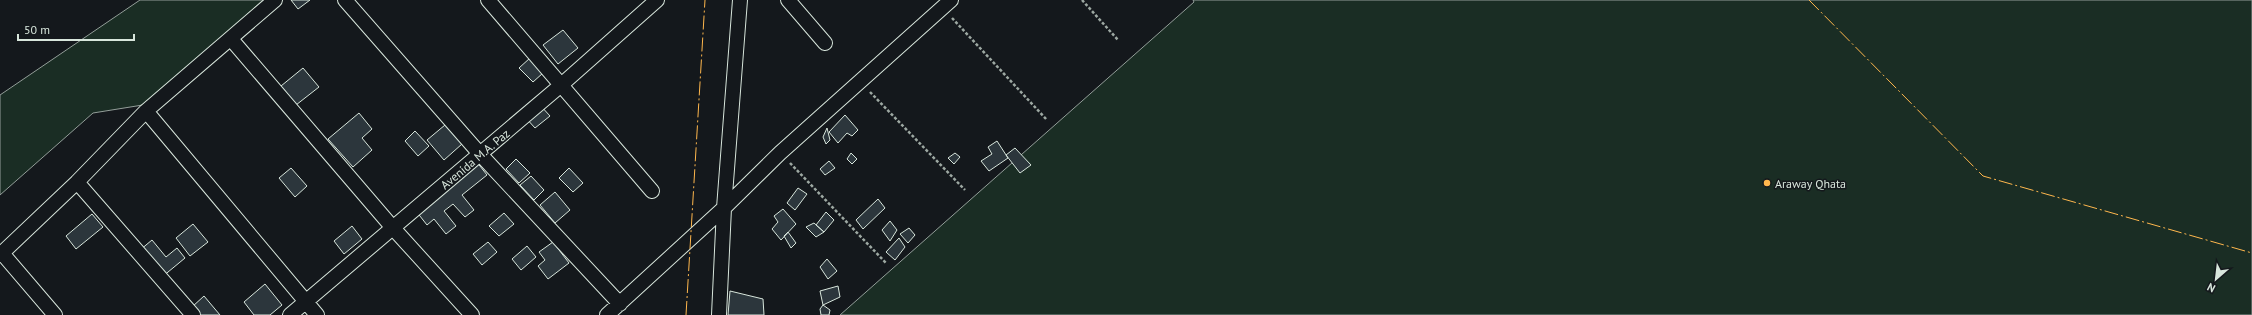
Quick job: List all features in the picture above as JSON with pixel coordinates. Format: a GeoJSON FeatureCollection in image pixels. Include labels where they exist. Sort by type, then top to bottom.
{"type":"FeatureCollection","features":[{"type":"Feature","properties":{"kind":"street"},"geometry":{"type":"LineString","coordinates":[[55,315],[1,254],[77,182],[146,111],[275,0]]}},
{"type":"Feature","properties":{"kind":"street"},"geometry":{"type":"LineString","coordinates":[[345,0],[480,154],[620,304]]}},
{"type":"Feature","properties":{"kind":"street"},"geometry":{"type":"LineString","coordinates":[[488,0],[560,86],[652,191]]}},
{"type":"Feature","properties":{"kind":"street"},"geometry":{"type":"LineString","coordinates":[[719,315],[724,208],[740,0]]}},
{"type":"Feature","properties":{"kind":"street"},"geometry":{"type":"LineString","coordinates":[[788,0],[825,44]]}},
{"type":"Feature","properties":{"kind":"street","name":"Avenida M.A. Paz"},"geometry":{"type":"LineString","coordinates":[[290,315],[560,86],[651,2]]}},
{"type":"Feature","properties":{"kind":"street"},"geometry":{"type":"LineString","coordinates":[[607,315],[724,208],[780,153],[947,4]]}},
{"type":"Feature","properties":{"kind":"street"},"geometry":{"type":"LineString","coordinates":[[231,39],[393,228],[472,315]]}},
{"type":"Feature","properties":{"kind":"street"},"geometry":{"type":"LineString","coordinates":[[146,111],[317,315]]}},
{"type":"Feature","properties":{"kind":"street"},"geometry":{"type":"LineString","coordinates":[[77,182],[193,315]]}},
{"type":"Feature","properties":{"kind":"path"},"geometry":{"type":"LineString","coordinates":[[1082,0],[1118,40]]}},
{"type":"Feature","properties":{"kind":"path"},"geometry":{"type":"LineString","coordinates":[[947,4],[1046,120]]}},
{"type":"Feature","properties":{"kind":"path"},"geometry":{"type":"LineString","coordinates":[[860,82],[965,190]]}},
{"type":"Feature","properties":{"kind":"path"},"geometry":{"type":"LineString","coordinates":[[780,153],[886,264]]}},
{"type":"Feature","properties":{"kind":"green space"},"geometry":{"type":"Polygon","coordinates":[[[140,0],[263,0],[149,104],[93,113],[0,195],[0,95],[140,0]]]}},
{"type":"Feature","properties":{"kind":"green space"},"geometry":{"type":"Polygon","coordinates":[[[1193,0],[2252,0],[2252,315],[840,315],[1194,2],[1193,0]]]}},
{"type":"Feature","properties":{"kind":"building"},"geometry":{"type":"Polygon","coordinates":[[[291,0],[310,0],[298,9],[291,0]]]}},
{"type":"Feature","properties":{"kind":"building"},"geometry":{"type":"Polygon","coordinates":[[[563,30],[578,48],[558,64],[543,45],[563,30]]]}},
{"type":"Feature","properties":{"kind":"building"},"geometry":{"type":"Polygon","coordinates":[[[530,58],[543,73],[533,82],[519,68],[530,58]]]}},
{"type":"Feature","properties":{"kind":"building"},"geometry":{"type":"Polygon","coordinates":[[[303,68],[319,87],[296,105],[281,86],[303,68]]]}},
{"type":"Feature","properties":{"kind":"building"},"geometry":{"type":"Polygon","coordinates":[[[540,105],[550,116],[535,128],[525,117],[540,105]]]}},
{"type":"Feature","properties":{"kind":"building"},"geometry":{"type":"Polygon","coordinates":[[[359,113],[372,129],[362,138],[372,150],[353,167],[328,139],[359,113]]]}},
{"type":"Feature","properties":{"kind":"building"},"geometry":{"type":"Polygon","coordinates":[[[845,115],[858,130],[852,136],[847,133],[838,143],[829,132],[845,115]]]}},
{"type":"Feature","properties":{"kind":"building"},"geometry":{"type":"Polygon","coordinates":[[[445,125],[462,144],[444,160],[427,140],[445,125]]]}},
{"type":"Feature","properties":{"kind":"building"},"geometry":{"type":"Polygon","coordinates":[[[827,128],[830,140],[826,144],[823,137],[827,128]]]}},
{"type":"Feature","properties":{"kind":"building"},"geometry":{"type":"Polygon","coordinates":[[[415,131],[429,146],[418,156],[405,141],[415,131]]]}},
{"type":"Feature","properties":{"kind":"building"},"geometry":{"type":"Polygon","coordinates":[[[997,141],[1008,158],[989,171],[981,161],[992,154],[988,147],[997,141]]]}},
{"type":"Feature","properties":{"kind":"building"},"geometry":{"type":"Polygon","coordinates":[[[1015,148],[1031,165],[1020,173],[1006,155],[1015,148]]]}},
{"type":"Feature","properties":{"kind":"building"},"geometry":{"type":"Polygon","coordinates":[[[851,153],[857,159],[852,164],[847,159],[851,153]]]}},
{"type":"Feature","properties":{"kind":"building"},"geometry":{"type":"Polygon","coordinates":[[[955,153],[960,157],[954,164],[948,158],[955,153]]]}},
{"type":"Feature","properties":{"kind":"building"},"geometry":{"type":"Polygon","coordinates":[[[516,159],[530,173],[519,183],[506,169],[516,159]]]}},
{"type":"Feature","properties":{"kind":"building"},"geometry":{"type":"Polygon","coordinates":[[[476,161],[487,175],[462,195],[474,210],[465,217],[453,204],[444,211],[456,226],[446,234],[434,219],[427,225],[416,211],[476,161]]]}},
{"type":"Feature","properties":{"kind":"building"},"geometry":{"type":"Polygon","coordinates":[[[829,161],[835,168],[825,175],[820,169],[829,161]]]}},
{"type":"Feature","properties":{"kind":"building"},"geometry":{"type":"Polygon","coordinates":[[[291,168],[307,186],[295,197],[279,178],[291,168]]]}},
{"type":"Feature","properties":{"kind":"building"},"geometry":{"type":"Polygon","coordinates":[[[569,168],[583,183],[573,192],[559,178],[569,168]]]}},
{"type":"Feature","properties":{"kind":"building"},"geometry":{"type":"Polygon","coordinates":[[[531,176],[544,190],[534,200],[520,185],[531,176]]]}},
{"type":"Feature","properties":{"kind":"building"},"geometry":{"type":"Polygon","coordinates":[[[798,188],[807,194],[795,210],[787,203],[798,188]]]}},
{"type":"Feature","properties":{"kind":"building"},"geometry":{"type":"Polygon","coordinates":[[[555,192],[570,210],[555,223],[540,205],[555,192]]]}},
{"type":"Feature","properties":{"kind":"building"},"geometry":{"type":"Polygon","coordinates":[[[878,199],[885,208],[863,229],[856,220],[878,199]]]}},
{"type":"Feature","properties":{"kind":"building"},"geometry":{"type":"Polygon","coordinates":[[[783,209],[796,224],[781,240],[772,229],[778,222],[774,216],[783,209]]]}},
{"type":"Feature","properties":{"kind":"building"},"geometry":{"type":"Polygon","coordinates":[[[826,212],[834,220],[824,232],[816,225],[826,212]]]}},
{"type":"Feature","properties":{"kind":"building"},"geometry":{"type":"Polygon","coordinates":[[[504,213],[514,224],[499,236],[489,226],[504,213]]]}},
{"type":"Feature","properties":{"kind":"building"},"geometry":{"type":"Polygon","coordinates":[[[92,214],[103,227],[76,249],[66,236],[92,214]]]}},
{"type":"Feature","properties":{"kind":"building"},"geometry":{"type":"Polygon","coordinates":[[[890,221],[897,230],[890,241],[882,230],[890,221]]]}},
{"type":"Feature","properties":{"kind":"building"},"geometry":{"type":"Polygon","coordinates":[[[814,223],[824,232],[816,237],[806,227],[814,223]]]}},
{"type":"Feature","properties":{"kind":"building"},"geometry":{"type":"Polygon","coordinates":[[[193,224],[208,242],[190,256],[176,238],[193,224]]]}},
{"type":"Feature","properties":{"kind":"building"},"geometry":{"type":"Polygon","coordinates":[[[352,226],[362,239],[344,254],[334,241],[352,226]]]}},
{"type":"Feature","properties":{"kind":"building"},"geometry":{"type":"Polygon","coordinates":[[[909,228],[915,235],[908,243],[900,234],[909,228]]]}},
{"type":"Feature","properties":{"kind":"building"},"geometry":{"type":"Polygon","coordinates":[[[788,232],[796,243],[791,248],[784,236],[788,232]]]}},
{"type":"Feature","properties":{"kind":"building"},"geometry":{"type":"Polygon","coordinates":[[[899,238],[905,247],[895,260],[886,252],[899,238]]]}},
{"type":"Feature","properties":{"kind":"building"},"geometry":{"type":"Polygon","coordinates":[[[152,240],[166,257],[177,248],[185,258],[162,277],[140,250],[152,240]]]}},
{"type":"Feature","properties":{"kind":"building"},"geometry":{"type":"Polygon","coordinates":[[[488,242],[497,252],[482,265],[473,254],[488,242]]]}},
{"type":"Feature","properties":{"kind":"building"},"geometry":{"type":"Polygon","coordinates":[[[553,242],[569,263],[548,279],[538,266],[545,260],[539,252],[553,242]]]}},
{"type":"Feature","properties":{"kind":"building"},"geometry":{"type":"Polygon","coordinates":[[[527,246],[536,257],[521,270],[512,259],[527,246]]]}},
{"type":"Feature","properties":{"kind":"building"},"geometry":{"type":"Polygon","coordinates":[[[827,259],[837,271],[828,279],[820,267],[827,259]]]}},
{"type":"Feature","properties":{"kind":"building"},"geometry":{"type":"Polygon","coordinates":[[[265,284],[282,305],[270,315],[254,315],[244,302],[265,284]]]}},
{"type":"Feature","properties":{"kind":"building"},"geometry":{"type":"Polygon","coordinates":[[[838,286],[840,297],[823,305],[820,291],[838,286]]]}},
{"type":"Feature","properties":{"kind":"building"},"geometry":{"type":"Polygon","coordinates":[[[730,291],[763,299],[764,315],[728,315],[730,291]]]}},
{"type":"Feature","properties":{"kind":"building"},"geometry":{"type":"Polygon","coordinates":[[[204,296],[220,315],[198,315],[192,307],[204,296]]]}},
{"type":"Feature","properties":{"kind":"building"},"geometry":{"type":"Polygon","coordinates":[[[823,305],[830,310],[829,315],[821,315],[820,309],[823,305]]]}},
{"type":"Feature","properties":{"kind":"power"},"geometry":{"type":"LineString","coordinates":[[686,315],[705,0]]}},
{"type":"Feature","properties":{"kind":"power"},"geometry":{"type":"LineString","coordinates":[[1809,0],[1983,176],[2252,253]]}},
{"type":"Feature","properties":{"kind":"place","name":"Araway Qhata"},"geometry":{"type":"Point","coordinates":[1767,183]}}]}
